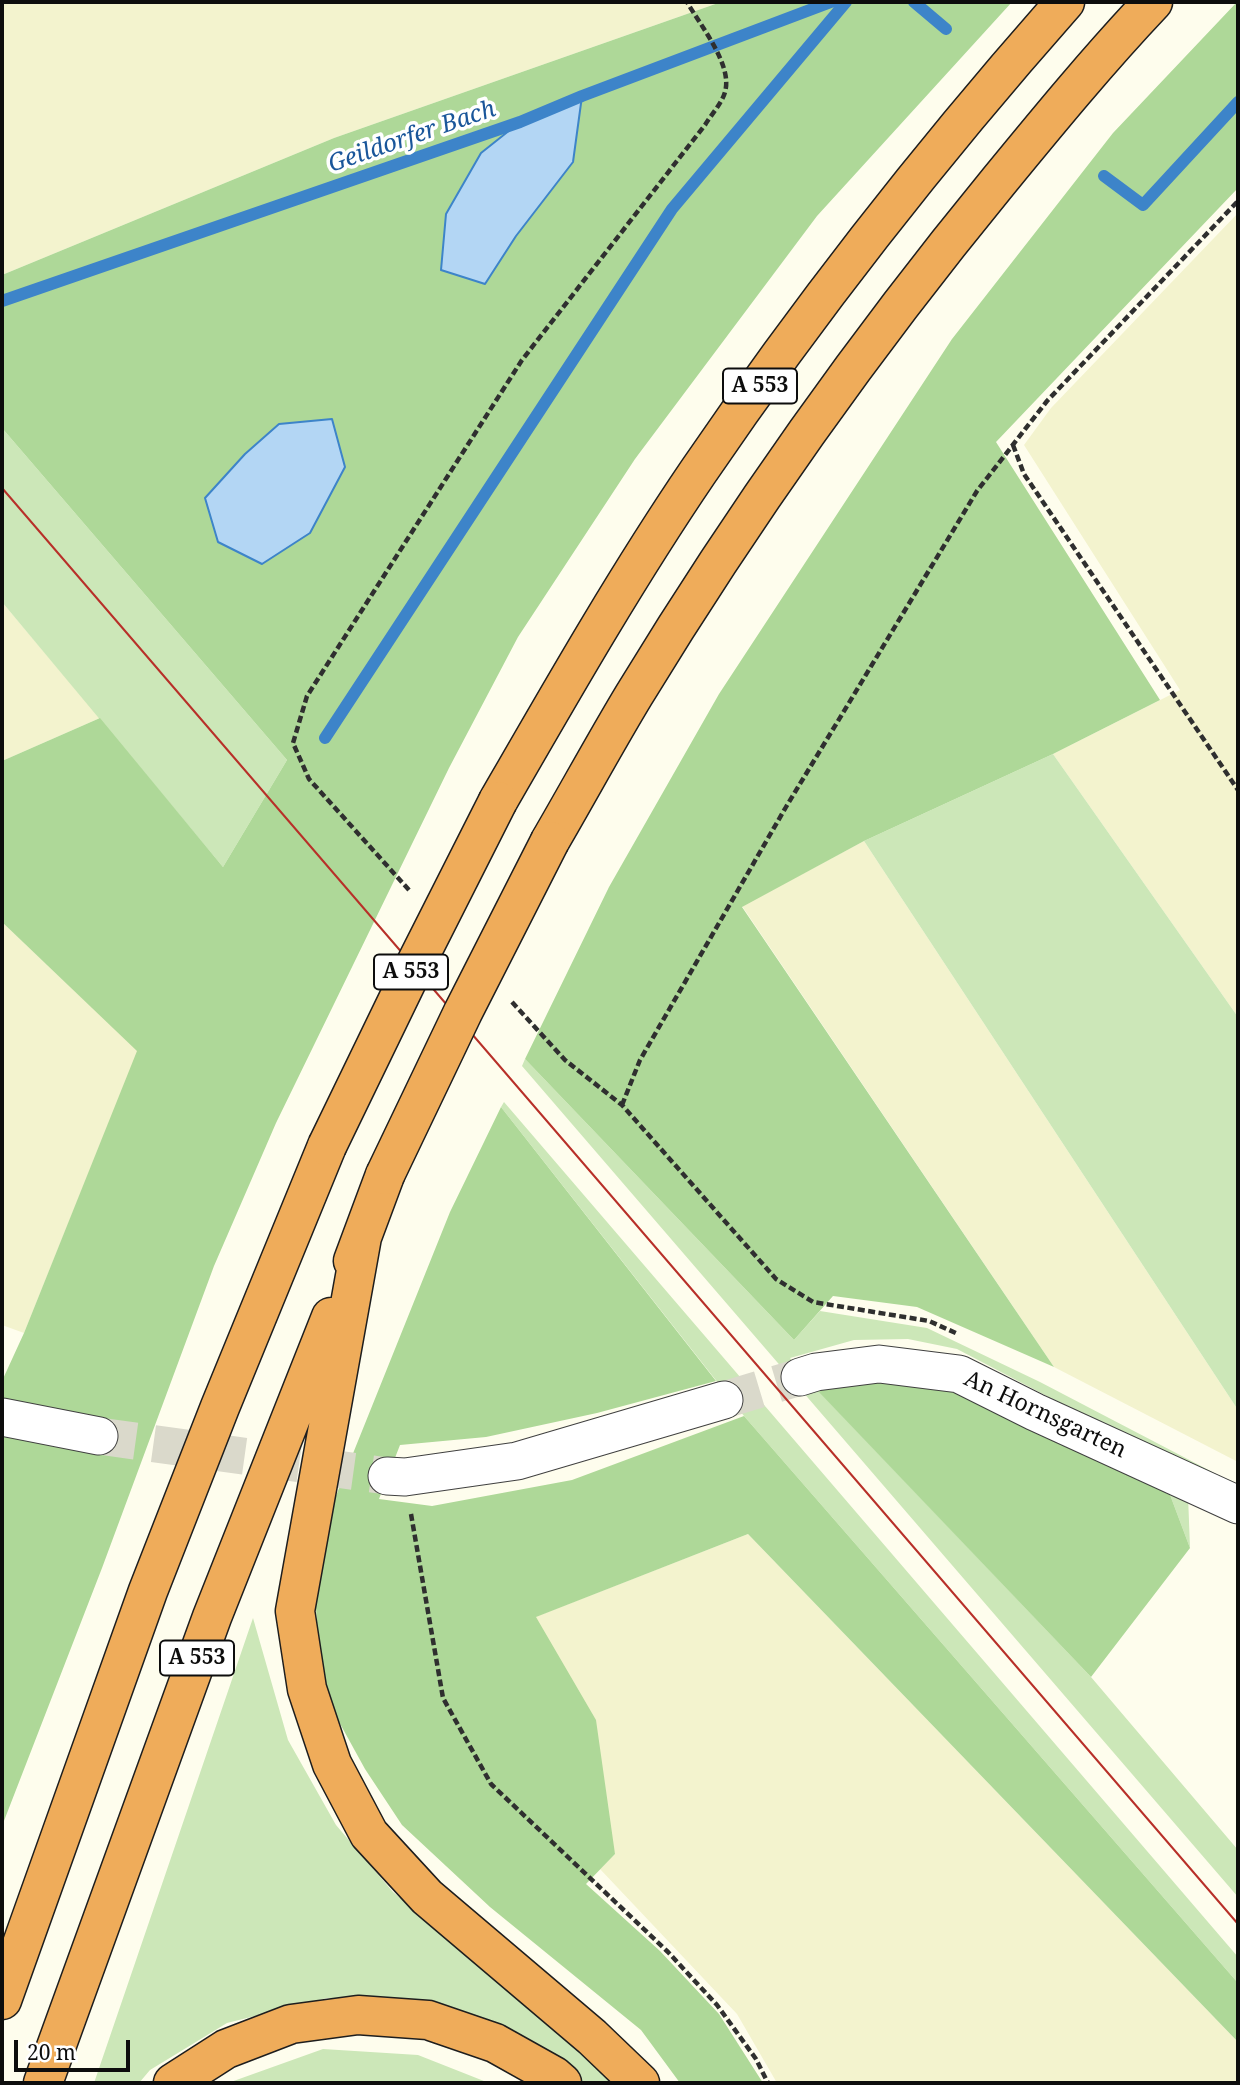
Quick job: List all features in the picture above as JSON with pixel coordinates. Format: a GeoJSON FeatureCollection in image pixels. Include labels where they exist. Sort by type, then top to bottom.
{"type":"FeatureCollection","features":[{"type":"Feature","properties":{"kind":"highway","name":"A 553"},"geometry":{"type":"LineString","coordinates":[[2,2000],[148,1591],[220,1406],[327,1146],[498,801],[581,658],[698,472],[794,338],[890,212],[991,85],[1065,2]]}},
{"type":"Feature","properties":{"kind":"highway","name":"A 553"},"geometry":{"type":"LineString","coordinates":[[43,2083],[212,1617],[385,1175],[463,1012],[550,841],[634,695],[753,510],[839,388],[942,250],[1040,130],[1153,2]]}},
{"type":"Feature","properties":{"kind":"highway"},"geometry":{"type":"LineString","coordinates":[[362,1237],[295,1611],[307,1689],[331,1763],[369,1835],[427,1897],[592,2038],[640,2083]]}},
{"type":"Feature","properties":{"kind":"highway"},"geometry":{"type":"LineString","coordinates":[[173,2083],[226,2049],[292,2024],[358,2015],[428,2020],[495,2043],[562,2083]]}},
{"type":"Feature","properties":{"kind":"street","name":"An Hornsgarten"},"geometry":{"type":"LineString","coordinates":[[800,1377],[816,1372],[879,1364],[959,1374],[1238,1505]]}},
{"type":"Feature","properties":{"kind":"street"},"geometry":{"type":"LineString","coordinates":[[396,1477],[517,1461],[723,1400]]}},
{"type":"Feature","properties":{"kind":"street"},"geometry":{"type":"LineString","coordinates":[[2,1417],[99,1436]]}},
{"type":"Feature","properties":{"kind":"path"},"geometry":{"type":"LineString","coordinates":[[418,900],[309,779],[293,743],[307,696],[522,360],[705,125],[725,93],[726,75],[719,57],[687,2]]}},
{"type":"Feature","properties":{"kind":"path"},"geometry":{"type":"LineString","coordinates":[[622,1105],[640,1060],[786,807],[977,491],[1047,401],[1238,201]]}},
{"type":"Feature","properties":{"kind":"path"},"geometry":{"type":"LineString","coordinates":[[1013,444],[1024,474],[1238,790]]}},
{"type":"Feature","properties":{"kind":"path"},"geometry":{"type":"LineString","coordinates":[[510,1000],[565,1060],[622,1105],[776,1279],[813,1301],[929,1321],[964,1337]]}},
{"type":"Feature","properties":{"kind":"path"},"geometry":{"type":"LineString","coordinates":[[396,1477],[443,1699],[491,1784],[668,1952],[709,1996],[756,2059],[768,2083]]}},
{"type":"Feature","properties":{"kind":"green space"},"geometry":{"type":"Polygon","coordinates":[[[2,2],[721,2],[334,138],[2,275],[2,2]]]}},
{"type":"Feature","properties":{"kind":"green space"},"geometry":{"type":"Polygon","coordinates":[[[721,2],[1012,2],[817,216],[635,459],[518,637],[449,768],[276,1123],[214,1266],[102,1568],[2,1826],[2,1381],[24,1333],[137,1051],[2,922],[2,761],[100,718],[223,867],[287,760],[2,428],[2,275],[334,138],[721,2]]]}},
{"type":"Feature","properties":{"kind":"green space"},"geometry":{"type":"Polygon","coordinates":[[[1237,2],[1238,188],[996,442],[1160,700],[1053,754],[864,841],[742,907],[1054,1367],[917,1307],[833,1296],[794,1340],[525,1059],[609,887],[719,694],[952,339],[1113,133],[1237,2]]]}},
{"type":"Feature","properties":{"kind":"green space"},"geometry":{"type":"Polygon","coordinates":[[[1238,213],[1238,1017],[1053,754],[1180,690],[1024,445],[1051,408],[1238,213]]]}},
{"type":"Feature","properties":{"kind":"green space"},"geometry":{"type":"Polygon","coordinates":[[[2,428],[287,760],[223,867],[2,602],[2,428]]]}},
{"type":"Feature","properties":{"kind":"green space"},"geometry":{"type":"Polygon","coordinates":[[[2,602],[100,718],[2,761],[2,602]]]}},
{"type":"Feature","properties":{"kind":"green space"},"geometry":{"type":"Polygon","coordinates":[[[1053,754],[1238,1017],[1238,1410],[864,841],[1053,754]]]}},
{"type":"Feature","properties":{"kind":"green space"},"geometry":{"type":"Polygon","coordinates":[[[864,841],[1238,1410],[1238,1462],[1054,1367],[742,906],[864,841]]]}},
{"type":"Feature","properties":{"kind":"green space"},"geometry":{"type":"Polygon","coordinates":[[[2,922],[138,1051],[24,1333],[2,1325],[2,922]]]}},
{"type":"Feature","properties":{"kind":"green space"},"geometry":{"type":"Polygon","coordinates":[[[525,1059],[794,1340],[820,1311],[927,1328],[1040,1382],[1222,1477],[1154,1452],[957,1349],[908,1339],[854,1340],[790,1358],[810,1381],[919,1373],[1188,1495],[1190,1548],[1169,1492],[819,1391],[1091,1677],[1238,1850],[1238,1897],[522,1066],[525,1059]]]}},
{"type":"Feature","properties":{"kind":"green space"},"geometry":{"type":"Polygon","coordinates":[[[504,1102],[1238,1957],[1238,1983],[744,1416],[501,1107],[504,1102]]]}},
{"type":"Feature","properties":{"kind":"green space"},"geometry":{"type":"Polygon","coordinates":[[[501,1107],[716,1381],[597,1413],[486,1437],[400,1445],[379,1499],[432,1506],[572,1480],[744,1416],[1238,1983],[1238,2042],[748,1534],[536,1617],[596,1720],[615,1854],[586,1884],[660,1951],[719,2014],[763,2083],[680,2083],[641,2030],[490,1907],[402,1825],[365,1769],[338,1720],[319,1663],[313,1553],[450,1212],[501,1107]]]}},
{"type":"Feature","properties":{"kind":"green space"},"geometry":{"type":"Polygon","coordinates":[[[880,1377],[968,1396],[1169,1492],[1190,1548],[1091,1677],[818,1391],[880,1377]]]}},
{"type":"Feature","properties":{"kind":"green space"},"geometry":{"type":"Polygon","coordinates":[[[748,1534],[1238,2042],[1238,2083],[777,2083],[737,2014],[600,1869],[615,1854],[535,1617],[748,1534]]]}},
{"type":"Feature","properties":{"kind":"green space"},"geometry":{"type":"Polygon","coordinates":[[[253,1618],[288,1740],[336,1825],[393,1892],[618,2083],[582,2083],[515,2033],[428,2000],[327,1998],[227,2023],[150,2070],[139,2083],[94,2083],[253,1618]]]}},
{"type":"Feature","properties":{"kind":"green space"},"geometry":{"type":"Polygon","coordinates":[[[323,2049],[418,2055],[489,2083],[228,2083],[323,2049]]]}},
{"type":"Feature","properties":{"kind":"water"},"geometry":{"type":"Polygon","coordinates":[[[582,96],[573,162],[516,236],[485,284],[441,270],[446,214],[481,153],[520,122],[582,96]]]}},
{"type":"Feature","properties":{"kind":"water"},"geometry":{"type":"Polygon","coordinates":[[[332,419],[345,467],[310,533],[262,564],[218,542],[205,498],[245,454],[279,424],[332,419]]]}},
{"type":"Feature","properties":{"kind":"waterway","name":"Geildorfer Bach"},"geometry":{"type":"LineString","coordinates":[[2,301],[520,122],[831,2]]}},
{"type":"Feature","properties":{"kind":"waterway"},"geometry":{"type":"LineString","coordinates":[[325,738],[672,209],[846,2]]}},
{"type":"Feature","properties":{"kind":"waterway","name":"Geildorfer Bach"},"geometry":{"type":"LineString","coordinates":[[914,2],[946,29]]}},
{"type":"Feature","properties":{"kind":"waterway"},"geometry":{"type":"LineString","coordinates":[[1104,176],[1143,205],[1238,102]]}},
{"type":"Feature","properties":{"kind":"tunnel"},"geometry":{"type":"LineString","coordinates":[[724,1400],[800,1377]]}},
{"type":"Feature","properties":{"kind":"tunnel"},"geometry":{"type":"LineString","coordinates":[[99,1436],[387,1476]]}},
{"type":"Feature","properties":{"kind":"tram line"},"geometry":{"type":"LineString","coordinates":[[2,488],[1238,1924]]}}]}
